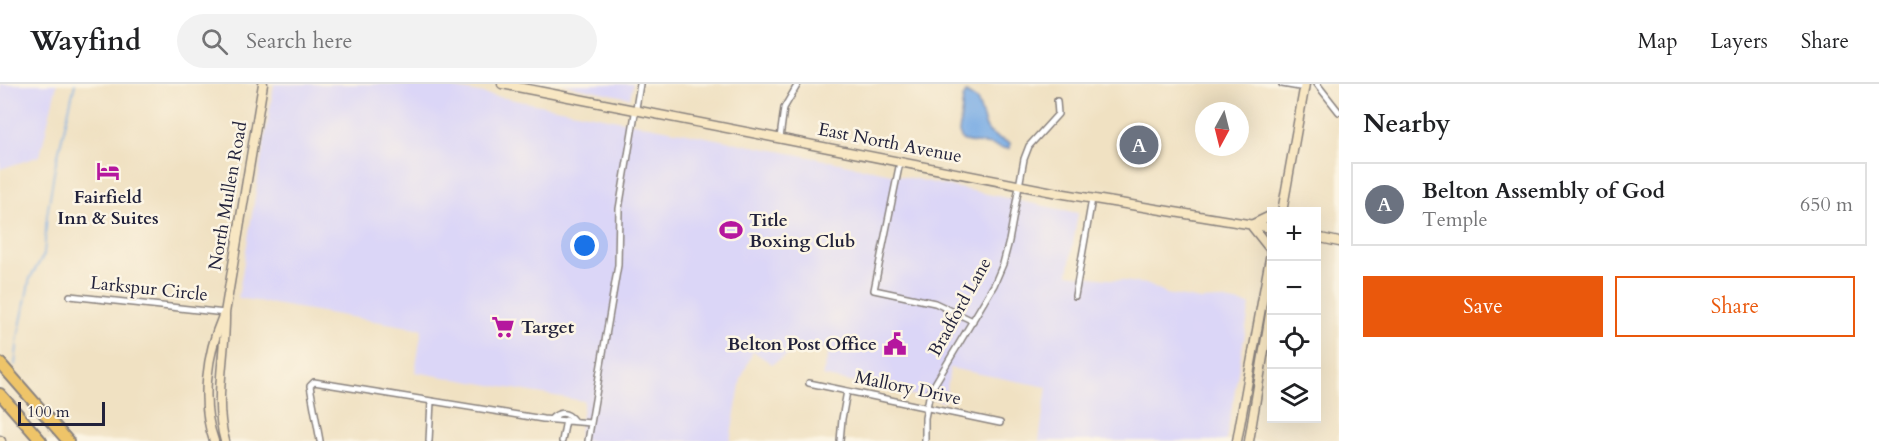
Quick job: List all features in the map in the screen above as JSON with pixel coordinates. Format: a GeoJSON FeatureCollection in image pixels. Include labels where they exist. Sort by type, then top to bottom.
{"type":"FeatureCollection","features":[{"type":"Feature","properties":{"kind":"highway"},"geometry":{"type":"LineString","coordinates":[[0,363],[68,441]]}},
{"type":"Feature","properties":{"kind":"highway"},"geometry":{"type":"LineString","coordinates":[[0,394],[41,441]]}},
{"type":"Feature","properties":{"kind":"main road","name":"North Mullen Road"},"geometry":{"type":"LineString","coordinates":[[225,313],[263,84]]}},
{"type":"Feature","properties":{"kind":"main road","name":"East North Avenue"},"geometry":{"type":"LineString","coordinates":[[502,84],[1020,186],[1267,227]]}},
{"type":"Feature","properties":{"kind":"main road"},"geometry":{"type":"LineString","coordinates":[[1283,207],[1305,86]]}},
{"type":"Feature","properties":{"kind":"main road"},"geometry":{"type":"LineString","coordinates":[[1267,217],[1251,225],[1267,243]]}},
{"type":"Feature","properties":{"kind":"main road"},"geometry":{"type":"LineString","coordinates":[[1321,238],[1339,242]]}},
{"type":"Feature","properties":{"kind":"main road"},"geometry":{"type":"LineString","coordinates":[[1237,441],[1269,261]]}},
{"type":"Feature","properties":{"kind":"main road"},"geometry":{"type":"LineString","coordinates":[[214,441],[210,430],[206,400],[215,334],[225,313]]}},
{"type":"Feature","properties":{"kind":"main road"},"geometry":{"type":"LineString","coordinates":[[225,313],[225,340],[219,394],[220,418],[225,441]]}},
{"type":"Feature","properties":{"kind":"main road"},"geometry":{"type":"LineString","coordinates":[[1249,441],[1270,315]]}},
{"type":"Feature","properties":{"kind":"street"},"geometry":{"type":"LineString","coordinates":[[588,441],[618,265],[619,209],[640,84]]}},
{"type":"Feature","properties":{"kind":"street"},"geometry":{"type":"LineString","coordinates":[[780,138],[784,108],[798,84]]}},
{"type":"Feature","properties":{"kind":"street"},"geometry":{"type":"LineString","coordinates":[[1282,84],[1305,86]]}},
{"type":"Feature","properties":{"kind":"street"},"geometry":{"type":"LineString","coordinates":[[1317,84],[1339,112]]}},
{"type":"Feature","properties":{"kind":"street","name":"Bradford Lane"},"geometry":{"type":"LineString","coordinates":[[925,441],[930,392],[994,285],[1010,241],[1024,159],[1029,146],[1058,114],[1057,101]]}},
{"type":"Feature","properties":{"kind":"street"},"geometry":{"type":"LineString","coordinates":[[900,162],[874,290],[935,303],[973,321]]}},
{"type":"Feature","properties":{"kind":"street"},"geometry":{"type":"LineString","coordinates":[[1075,296],[1092,199]]}},
{"type":"Feature","properties":{"kind":"street","name":"Larkspur Circle"},"geometry":{"type":"LineString","coordinates":[[70,296],[225,313]]}},
{"type":"Feature","properties":{"kind":"street"},"geometry":{"type":"LineString","coordinates":[[320,441],[310,386],[314,382],[550,420],[591,423]]}},
{"type":"Feature","properties":{"kind":"street","name":"Mallory Drive"},"geometry":{"type":"LineString","coordinates":[[809,383],[1000,423]]}},
{"type":"Feature","properties":{"kind":"street"},"geometry":{"type":"LineString","coordinates":[[840,441],[847,390]]}},
{"type":"Feature","properties":{"kind":"street"},"geometry":{"type":"LineString","coordinates":[[429,441],[431,401]]}},
{"type":"Feature","properties":{"kind":"street"},"geometry":{"type":"LineString","coordinates":[[550,420],[559,413],[565,413],[570,415],[574,421]]}},
{"type":"Feature","properties":{"kind":"street"},"geometry":{"type":"LineString","coordinates":[[562,441],[566,420]]}},
{"type":"Feature","properties":{"kind":"shaded area"},"geometry":{"type":"Polygon","coordinates":[[[0,84],[57,84],[40,156],[0,169],[0,84]]]}},
{"type":"Feature","properties":{"kind":"shaded area"},"geometry":{"type":"Polygon","coordinates":[[[274,84],[432,84],[810,157],[1078,213],[1068,274],[1147,284],[1166,294],[1201,300],[1220,299],[1250,305],[1226,441],[1039,441],[1047,387],[950,368],[945,402],[822,376],[830,349],[802,347],[772,364],[753,351],[741,379],[730,441],[578,441],[584,401],[415,372],[422,329],[238,298],[274,84]]]}},
{"type":"Feature","properties":{"kind":"shaded area"},"geometry":{"type":"Polygon","coordinates":[[[562,84],[633,84],[630,98],[562,84]]]}},
{"type":"Feature","properties":{"kind":"water"},"geometry":{"type":"Polygon","coordinates":[[[966,93],[977,100],[989,131],[1010,143],[1010,148],[962,140],[959,133],[963,98],[966,93]]]}},
{"type":"Feature","properties":{"kind":"waterway"},"geometry":{"type":"LineString","coordinates":[[15,365],[18,337],[30,278],[44,255],[47,215],[55,167],[75,84]]}},
{"type":"Feature","properties":{"kind":"place","name":"Belton Assembly of God"},"geometry":{"type":"Point","coordinates":[1139,145]}},
{"type":"Feature","properties":{"kind":"place","name":"Fairfield Inn & Suites"},"geometry":{"type":"Point","coordinates":[108,171]}},
{"type":"Feature","properties":{"kind":"place","name":"Title Boxing Club"},"geometry":{"type":"Point","coordinates":[731,230]}},
{"type":"Feature","properties":{"kind":"place","name":"Target"},"geometry":{"type":"Point","coordinates":[503,327]}},
{"type":"Feature","properties":{"kind":"place","name":"Belton Post Office"},"geometry":{"type":"Point","coordinates":[895,344]}}]}
